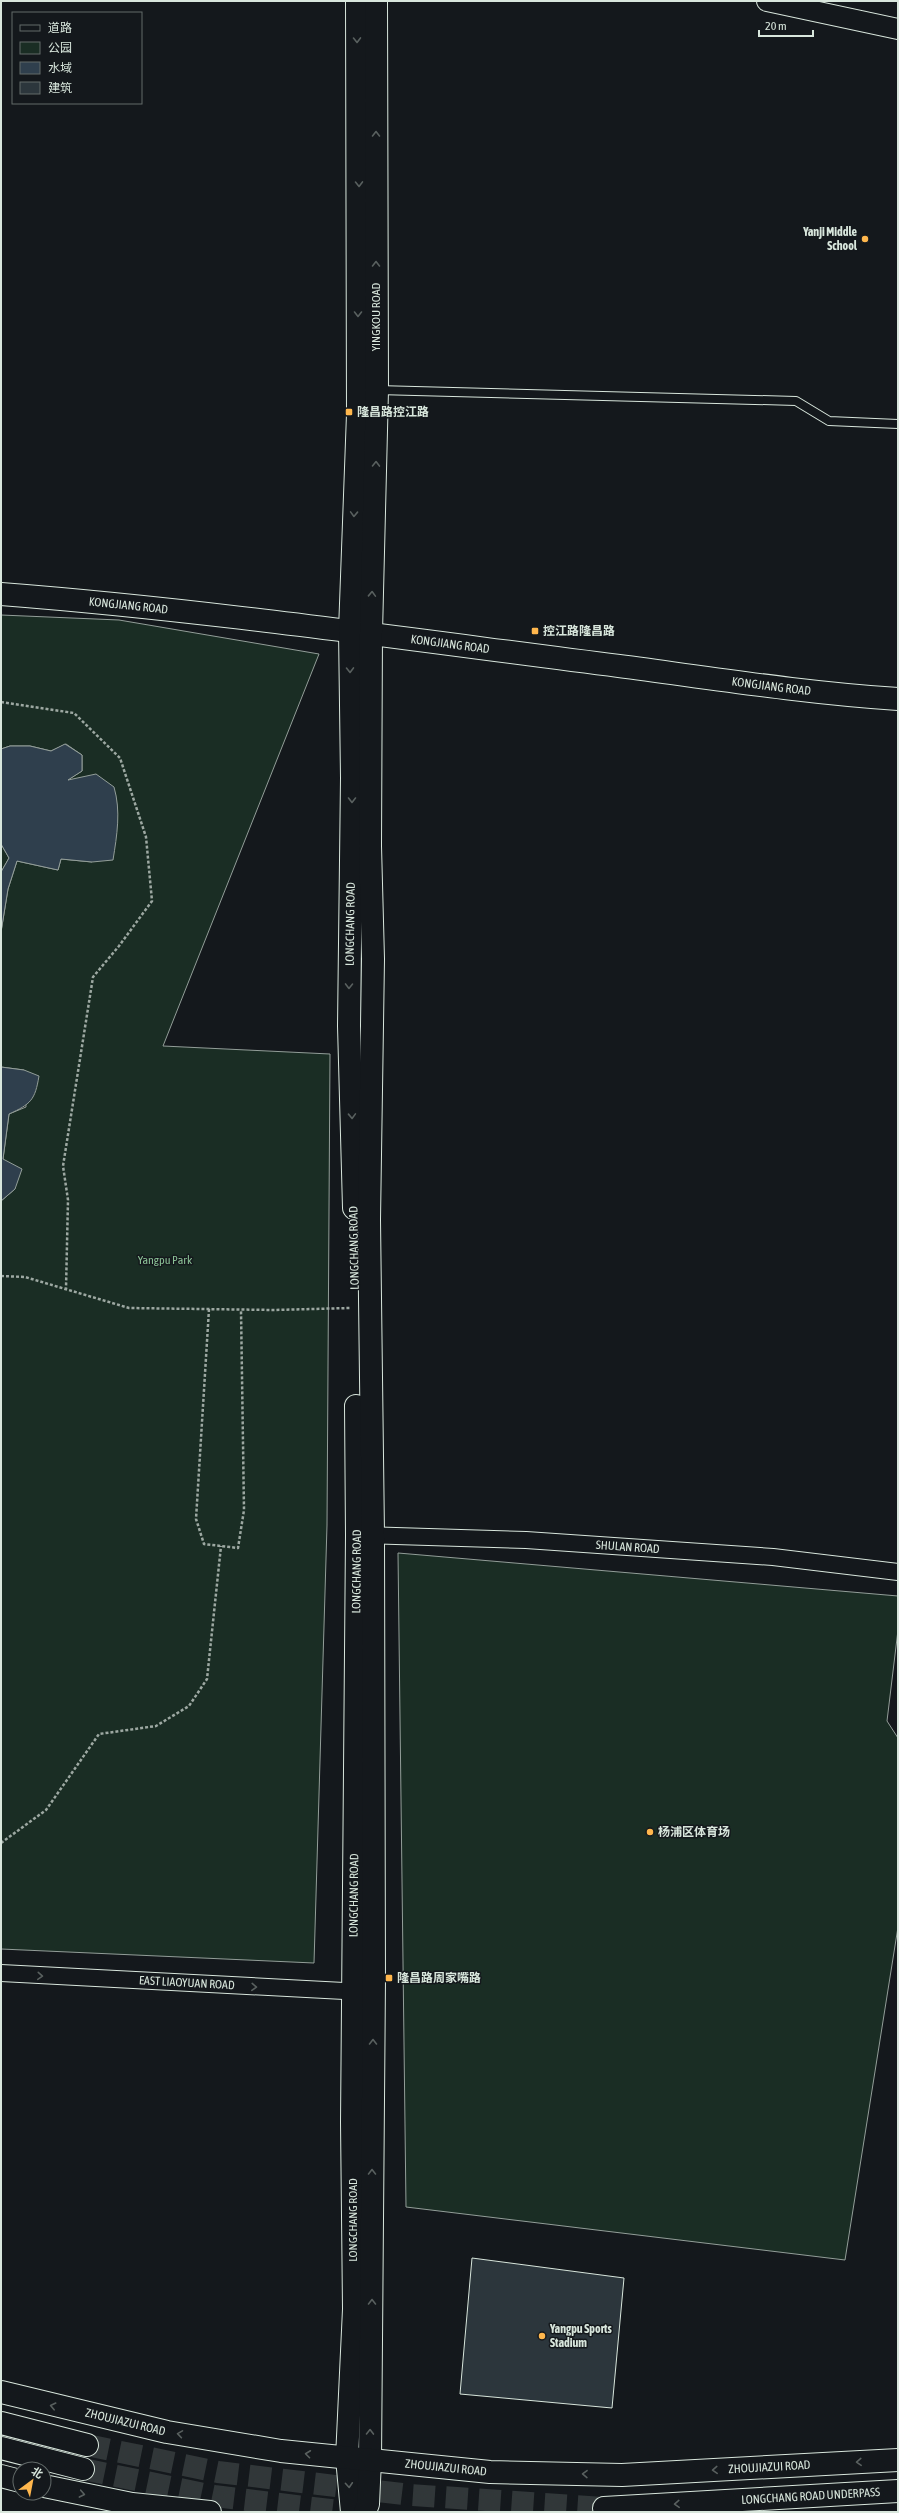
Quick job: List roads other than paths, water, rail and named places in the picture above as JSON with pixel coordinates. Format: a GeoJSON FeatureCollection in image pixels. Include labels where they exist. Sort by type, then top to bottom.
{"type":"FeatureCollection","features":[{"type":"Feature","properties":{"kind":"main road","name":"YINGKOU ROAD"},"geometry":{"type":"LineString","coordinates":[[356,1],[360,632]]}},
{"type":"Feature","properties":{"kind":"main road","name":"YINGKOU ROAD"},"geometry":{"type":"LineString","coordinates":[[360,632],[376,390],[376,1]]}},
{"type":"Feature","properties":{"kind":"main road","name":"KONGJIANG ROAD"},"geometry":{"type":"LineString","coordinates":[[1,594],[128,604],[360,632],[808,691],[898,699]]}},
{"type":"Feature","properties":{"kind":"main road","name":"LONGCHANG ROAD"},"geometry":{"type":"LineString","coordinates":[[360,632],[352,778],[349,1026],[355,1308],[365,1534]]}},
{"type":"Feature","properties":{"kind":"main road","name":"LONGCHANG ROAD"},"geometry":{"type":"LineString","coordinates":[[360,632],[370,846],[373,959],[368,1220],[365,1534],[364,1992],[370,2460],[368,2504],[365,2512]]}},
{"type":"Feature","properties":{"kind":"main road","name":"LONGCHANG ROAD"},"geometry":{"type":"LineString","coordinates":[[352,2512],[347,2458],[354,2310],[352,2122],[364,1992]]}},
{"type":"Feature","properties":{"kind":"main road","name":"ZHOUJIAZUI ROAD"},"geometry":{"type":"LineString","coordinates":[[1,2392],[167,2432],[347,2458],[490,2472],[622,2475],[898,2460]]}},
{"type":"Feature","properties":{"kind":"main road"},"geometry":{"type":"LineString","coordinates":[[1,2423],[87,2445]]}},
{"type":"Feature","properties":{"kind":"main road"},"geometry":{"type":"LineString","coordinates":[[1,2448],[82,2469]]}},
{"type":"Feature","properties":{"kind":"main road"},"geometry":{"type":"LineString","coordinates":[[1,2476],[12,2479]]}},
{"type":"Feature","properties":{"kind":"main road"},"geometry":{"type":"LineString","coordinates":[[52,2488],[132,2504],[210,2512]]}},
{"type":"Feature","properties":{"kind":"main road","name":"LONGCHANG ROAD UNDERPASS"},"geometry":{"type":"LineString","coordinates":[[604,2508],[898,2491]]}},
{"type":"Feature","properties":{"kind":"street"},"geometry":{"type":"LineString","coordinates":[[767,1],[898,29]]}},
{"type":"Feature","properties":{"kind":"street","name":"SHULAN ROAD"},"geometry":{"type":"LineString","coordinates":[[365,1534],[526,1540],[773,1557],[898,1572]]}},
{"type":"Feature","properties":{"kind":"street","name":"EAST LIAOYUAN ROAD"},"geometry":{"type":"LineString","coordinates":[[1,1973],[364,1992]]}},
{"type":"Feature","properties":{"kind":"lane"},"geometry":{"type":"LineString","coordinates":[[376,390],[796,401],[830,421],[898,424]]}},
{"type":"Feature","properties":{"kind":"water"},"geometry":{"type":"Polygon","coordinates":[[[65,744],[82,755],[82,771],[68,780],[96,774],[114,787],[118,814],[113,860],[92,862],[61,859],[58,870],[17,861],[8,889],[1,932],[1,872],[9,858],[1,844],[1,749],[10,746],[30,746],[51,751],[65,744]]]}},
{"type":"Feature","properties":{"kind":"water"},"geometry":{"type":"Polygon","coordinates":[[[1,1067],[24,1070],[39,1076],[36,1091],[31,1100],[27,1104],[9,1114],[3,1159],[22,1169],[15,1189],[1,1201],[1,1067]]]}},
{"type":"Feature","properties":{"kind":"tunnel"},"geometry":{"type":"LineString","coordinates":[[87,2445],[218,2472],[411,2495],[604,2508]]}},
{"type":"Feature","properties":{"kind":"tunnel"},"geometry":{"type":"LineString","coordinates":[[83,2469],[214,2496],[347,2512]]}},
{"type":"Feature","properties":{"kind":"place","name":"Yanji Middle School"},"geometry":{"type":"Point","coordinates":[865,239]}},
{"type":"Feature","properties":{"kind":"place","name":"隆昌路控江路"},"geometry":{"type":"Point","coordinates":[349,412]}},
{"type":"Feature","properties":{"kind":"place","name":"控江路隆昌路"},"geometry":{"type":"Point","coordinates":[535,631]}},
{"type":"Feature","properties":{"kind":"place","name":"杨浦区体育场"},"geometry":{"type":"Point","coordinates":[650,1832]}},
{"type":"Feature","properties":{"kind":"place","name":"隆昌路周家嘴路"},"geometry":{"type":"Point","coordinates":[389,1978]}},
{"type":"Feature","properties":{"kind":"place","name":"Yangpu Sports Stadium"},"geometry":{"type":"Point","coordinates":[542,2336]}},
{"type":"Feature","properties":{"kind":"park label","name":"Yangpu Park"},"geometry":{"type":"Point","coordinates":[165,1260]}}]}
